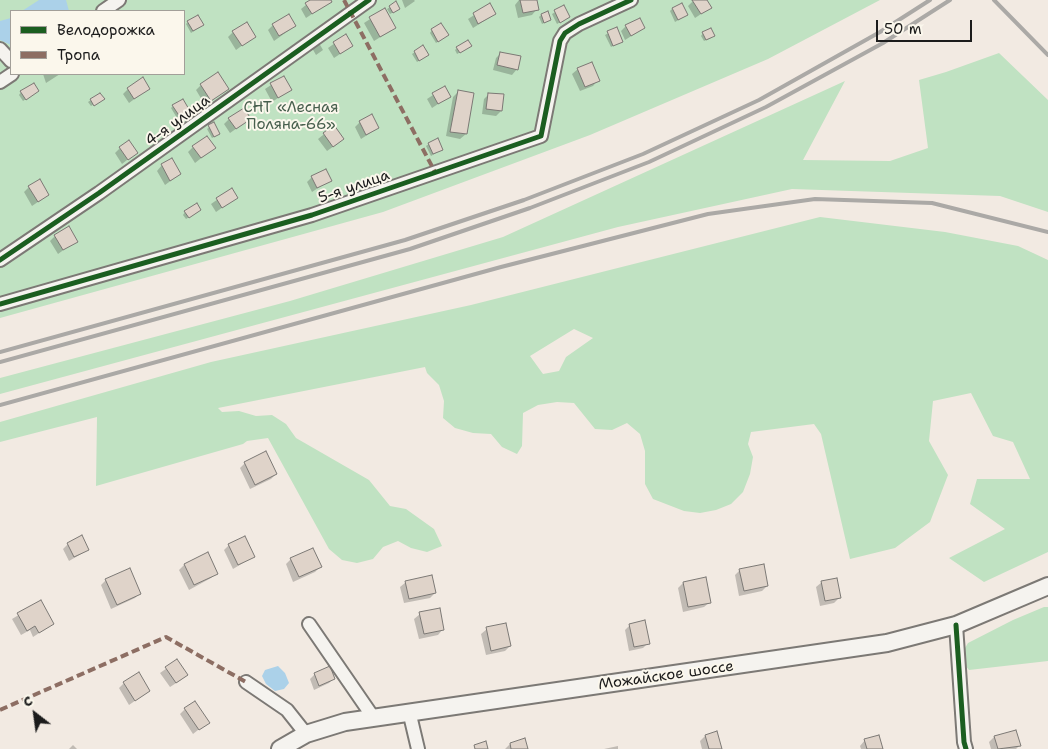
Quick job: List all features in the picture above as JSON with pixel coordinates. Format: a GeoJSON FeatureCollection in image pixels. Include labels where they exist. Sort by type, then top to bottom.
{"type":"FeatureCollection","features":[{"type":"Feature","properties":{"kind":"main road","name":"Можайское шоссе"},"geometry":{"type":"LineString","coordinates":[[280,749],[306,734],[346,722],[373,717],[887,643],[956,625],[1048,586]]}},
{"type":"Feature","properties":{"kind":"street"},"geometry":{"type":"LineString","coordinates":[[104,10],[119,0]]}},
{"type":"Feature","properties":{"kind":"street","name":"4-я улица"},"geometry":{"type":"LineString","coordinates":[[0,260],[99,193],[369,0]]}},
{"type":"Feature","properties":{"kind":"street","name":"5-я улица"},"geometry":{"type":"LineString","coordinates":[[0,304],[312,215],[540,136],[562,37],[579,24],[630,0]]}},
{"type":"Feature","properties":{"kind":"street"},"geometry":{"type":"LineString","coordinates":[[0,49],[10,60]]}},
{"type":"Feature","properties":{"kind":"street"},"geometry":{"type":"LineString","coordinates":[[0,82],[10,75]]}},
{"type":"Feature","properties":{"kind":"street"},"geometry":{"type":"LineString","coordinates":[[309,624],[373,717]]}},
{"type":"Feature","properties":{"kind":"street"},"geometry":{"type":"LineString","coordinates":[[956,625],[966,749]]}},
{"type":"Feature","properties":{"kind":"street"},"geometry":{"type":"LineString","coordinates":[[246,682],[287,710],[306,734]]}},
{"type":"Feature","properties":{"kind":"street"},"geometry":{"type":"LineString","coordinates":[[409,711],[418,749]]}},
{"type":"Feature","properties":{"kind":"green space","name":"СНТ «Лесная Поляна-66»"},"geometry":{"type":"Polygon","coordinates":[[[0,0],[880,0],[768,59],[590,135],[383,212],[0,318],[0,0]]]}},
{"type":"Feature","properties":{"kind":"green space"},"geometry":{"type":"Polygon","coordinates":[[[999,53],[1048,100],[1048,212],[1000,196],[792,189],[618,227],[0,394],[0,378],[290,301],[503,237],[845,81],[803,160],[890,161],[928,148],[919,80],[999,53]]]}},
{"type":"Feature","properties":{"kind":"green space"},"geometry":{"type":"Polygon","coordinates":[[[820,217],[945,232],[1018,246],[1048,260],[1048,552],[984,582],[949,558],[1005,529],[970,504],[977,479],[1030,479],[1013,442],[993,436],[971,393],[933,401],[929,441],[948,475],[930,522],[895,548],[850,559],[821,434],[814,424],[751,432],[748,444],[753,457],[750,474],[743,492],[731,504],[716,510],[700,513],[684,511],[653,499],[645,484],[645,451],[640,434],[627,423],[612,430],[595,429],[574,403],[557,402],[538,405],[523,413],[522,446],[517,454],[502,447],[491,434],[473,433],[455,428],[443,418],[444,401],[439,385],[427,373],[425,367],[218,408],[222,412],[239,411],[256,416],[272,415],[286,424],[296,438],[369,480],[390,506],[406,509],[434,529],[442,546],[427,552],[411,548],[398,541],[383,547],[373,559],[357,563],[342,560],[329,549],[268,438],[247,441],[243,444],[96,486],[97,417],[0,442],[0,422],[211,362],[471,305],[820,217]],[[574,329],[530,356],[543,374],[559,371],[566,357],[593,338],[574,329]]]}},
{"type":"Feature","properties":{"kind":"green space"},"geometry":{"type":"Polygon","coordinates":[[[1048,607],[1048,661],[969,670],[959,658],[968,643],[1013,620],[1048,607]]]}},
{"type":"Feature","properties":{"kind":"water"},"geometry":{"type":"Polygon","coordinates":[[[39,0],[66,0],[69,10],[24,10],[39,0]]]}},
{"type":"Feature","properties":{"kind":"water"},"geometry":{"type":"Polygon","coordinates":[[[10,18],[10,45],[0,40],[0,21],[10,18]]]}},
{"type":"Feature","properties":{"kind":"water"},"geometry":{"type":"Polygon","coordinates":[[[278,666],[285,673],[289,683],[284,689],[275,691],[266,684],[262,676],[265,670],[278,666]]]}},
{"type":"Feature","properties":{"kind":"building"},"geometry":{"type":"Polygon","coordinates":[[[310,0],[331,0],[332,2],[312,14],[305,3],[310,0]]]}},
{"type":"Feature","properties":{"kind":"building"},"geometry":{"type":"Polygon","coordinates":[[[520,0],[537,0],[539,10],[523,13],[520,0]]]}},
{"type":"Feature","properties":{"kind":"building"},"geometry":{"type":"Polygon","coordinates":[[[692,0],[707,0],[712,8],[701,14],[692,0]]]}},
{"type":"Feature","properties":{"kind":"building"},"geometry":{"type":"Polygon","coordinates":[[[396,1],[400,9],[393,13],[389,6],[396,1]]]}},
{"type":"Feature","properties":{"kind":"building"},"geometry":{"type":"Polygon","coordinates":[[[490,3],[496,14],[478,24],[473,13],[490,3]]]}},
{"type":"Feature","properties":{"kind":"building"},"geometry":{"type":"Polygon","coordinates":[[[682,3],[688,15],[678,20],[672,8],[682,3]]]}},
{"type":"Feature","properties":{"kind":"building"},"geometry":{"type":"Polygon","coordinates":[[[564,5],[570,17],[560,23],[554,10],[564,5]]]}},
{"type":"Feature","properties":{"kind":"building"},"geometry":{"type":"Polygon","coordinates":[[[385,8],[396,28],[380,37],[369,17],[385,8]]]}},
{"type":"Feature","properties":{"kind":"building"},"geometry":{"type":"Polygon","coordinates":[[[548,11],[551,20],[544,23],[541,14],[548,11]]]}},
{"type":"Feature","properties":{"kind":"building"},"geometry":{"type":"Polygon","coordinates":[[[289,14],[296,26],[279,36],[272,24],[289,14]]]}},
{"type":"Feature","properties":{"kind":"building"},"geometry":{"type":"Polygon","coordinates":[[[198,15],[204,25],[193,31],[187,21],[198,15]]]}},
{"type":"Feature","properties":{"kind":"building"},"geometry":{"type":"Polygon","coordinates":[[[640,18],[645,28],[631,36],[625,25],[640,18]]]}},
{"type":"Feature","properties":{"kind":"building"},"geometry":{"type":"Polygon","coordinates":[[[247,22],[256,37],[242,46],[232,31],[247,22]]]}},
{"type":"Feature","properties":{"kind":"building"},"geometry":{"type":"Polygon","coordinates":[[[441,23],[449,35],[438,42],[431,29],[441,23]]]}},
{"type":"Feature","properties":{"kind":"building"},"geometry":{"type":"Polygon","coordinates":[[[617,27],[623,42],[613,46],[607,31],[617,27]]]}},
{"type":"Feature","properties":{"kind":"building"},"geometry":{"type":"Polygon","coordinates":[[[711,28],[715,36],[706,40],[702,32],[711,28]]]}},
{"type":"Feature","properties":{"kind":"building"},"geometry":{"type":"Polygon","coordinates":[[[346,34],[353,46],[340,54],[333,42],[346,34]]]}},
{"type":"Feature","properties":{"kind":"building"},"geometry":{"type":"Polygon","coordinates":[[[468,40],[472,46],[460,53],[456,47],[468,40]]]}},
{"type":"Feature","properties":{"kind":"building"},"geometry":{"type":"Polygon","coordinates":[[[423,45],[429,55],[419,61],[414,51],[423,45]]]}},
{"type":"Feature","properties":{"kind":"building"},"geometry":{"type":"Polygon","coordinates":[[[500,52],[521,56],[518,70],[497,65],[500,52]]]}},
{"type":"Feature","properties":{"kind":"building"},"geometry":{"type":"Polygon","coordinates":[[[592,62],[600,81],[585,87],[577,68],[592,62]]]}},
{"type":"Feature","properties":{"kind":"building"},"geometry":{"type":"Polygon","coordinates":[[[218,72],[229,89],[211,101],[200,84],[218,72]]]}},
{"type":"Feature","properties":{"kind":"building"},"geometry":{"type":"Polygon","coordinates":[[[284,76],[292,90],[278,98],[270,83],[284,76]]]}},
{"type":"Feature","properties":{"kind":"building"},"geometry":{"type":"Polygon","coordinates":[[[143,77],[150,89],[134,99],[127,88],[143,77]]]}},
{"type":"Feature","properties":{"kind":"building"},"geometry":{"type":"Polygon","coordinates":[[[34,83],[39,91],[26,100],[20,91],[34,83]]]}},
{"type":"Feature","properties":{"kind":"building"},"geometry":{"type":"Polygon","coordinates":[[[445,86],[451,97],[438,104],[432,93],[445,86]]]}},
{"type":"Feature","properties":{"kind":"building"},"geometry":{"type":"Polygon","coordinates":[[[458,90],[474,93],[467,134],[450,132],[458,90]]]}},
{"type":"Feature","properties":{"kind":"building"},"geometry":{"type":"Polygon","coordinates":[[[100,93],[105,99],[94,106],[90,99],[100,93]]]}},
{"type":"Feature","properties":{"kind":"building"},"geometry":{"type":"Polygon","coordinates":[[[488,93],[504,94],[502,111],[486,109],[488,93]]]}},
{"type":"Feature","properties":{"kind":"building"},"geometry":{"type":"Polygon","coordinates":[[[183,99],[190,111],[180,117],[172,105],[183,99]]]}},
{"type":"Feature","properties":{"kind":"building"},"geometry":{"type":"Polygon","coordinates":[[[244,108],[251,119],[236,129],[228,118],[244,108]]]}},
{"type":"Feature","properties":{"kind":"building"},"geometry":{"type":"Polygon","coordinates":[[[372,114],[379,128],[366,135],[359,121],[372,114]]]}},
{"type":"Feature","properties":{"kind":"building"},"geometry":{"type":"Polygon","coordinates":[[[214,122],[220,134],[214,137],[208,125],[214,122]]]}},
{"type":"Feature","properties":{"kind":"building"},"geometry":{"type":"Polygon","coordinates":[[[334,125],[344,139],[333,147],[323,133],[334,125]]]}},
{"type":"Feature","properties":{"kind":"building"},"geometry":{"type":"Polygon","coordinates":[[[207,136],[216,148],[201,158],[192,146],[207,136]]]}},
{"type":"Feature","properties":{"kind":"building"},"geometry":{"type":"Polygon","coordinates":[[[438,138],[443,150],[433,154],[428,143],[438,138]]]}},
{"type":"Feature","properties":{"kind":"building"},"geometry":{"type":"Polygon","coordinates":[[[129,140],[138,153],[128,160],[119,147],[129,140]]]}},
{"type":"Feature","properties":{"kind":"building"},"geometry":{"type":"Polygon","coordinates":[[[172,158],[181,174],[170,181],[161,164],[172,158]]]}},
{"type":"Feature","properties":{"kind":"building"},"geometry":{"type":"Polygon","coordinates":[[[326,169],[332,181],[317,188],[311,176],[326,169]]]}},
{"type":"Feature","properties":{"kind":"building"},"geometry":{"type":"Polygon","coordinates":[[[40,179],[49,195],[38,202],[28,186],[40,179]]]}},
{"type":"Feature","properties":{"kind":"building"},"geometry":{"type":"Polygon","coordinates":[[[232,188],[238,198],[222,208],[216,198],[232,188]]]}},
{"type":"Feature","properties":{"kind":"building"},"geometry":{"type":"Polygon","coordinates":[[[197,203],[201,210],[189,218],[184,211],[197,203]]]}},
{"type":"Feature","properties":{"kind":"building"},"geometry":{"type":"Polygon","coordinates":[[[69,226],[78,242],[63,250],[54,235],[69,226]]]}},
{"type":"Feature","properties":{"kind":"building"},"geometry":{"type":"Polygon","coordinates":[[[266,451],[277,474],[255,485],[244,462],[266,451]]]}},
{"type":"Feature","properties":{"kind":"building"},"geometry":{"type":"Polygon","coordinates":[[[82,535],[89,550],[74,557],[67,543],[82,535]]]}},
{"type":"Feature","properties":{"kind":"building"},"geometry":{"type":"Polygon","coordinates":[[[245,536],[255,557],[238,565],[228,544],[245,536]]]}},
{"type":"Feature","properties":{"kind":"building"},"geometry":{"type":"Polygon","coordinates":[[[313,548],[322,567],[299,577],[290,558],[313,548]]]}},
{"type":"Feature","properties":{"kind":"building"},"geometry":{"type":"Polygon","coordinates":[[[208,552],[218,574],[194,585],[184,564],[208,552]]]}},
{"type":"Feature","properties":{"kind":"building"},"geometry":{"type":"Polygon","coordinates":[[[764,564],[768,586],[744,591],[739,569],[764,564]]]}},
{"type":"Feature","properties":{"kind":"building"},"geometry":{"type":"Polygon","coordinates":[[[130,568],[141,594],[117,605],[105,579],[130,568]]]}},
{"type":"Feature","properties":{"kind":"building"},"geometry":{"type":"Polygon","coordinates":[[[432,575],[436,593],[409,599],[405,581],[432,575]]]}},
{"type":"Feature","properties":{"kind":"building"},"geometry":{"type":"Polygon","coordinates":[[[706,577],[711,603],[688,607],[683,582],[706,577]]]}},
{"type":"Feature","properties":{"kind":"building"},"geometry":{"type":"Polygon","coordinates":[[[837,578],[841,598],[825,601],[821,581],[837,578]]]}},
{"type":"Feature","properties":{"kind":"building"},"geometry":{"type":"Polygon","coordinates":[[[41,600],[54,624],[39,633],[35,626],[27,631],[17,613],[41,600]]]}},
{"type":"Feature","properties":{"kind":"building"},"geometry":{"type":"Polygon","coordinates":[[[440,608],[444,630],[424,634],[419,612],[440,608]]]}},
{"type":"Feature","properties":{"kind":"building"},"geometry":{"type":"Polygon","coordinates":[[[645,620],[650,644],[634,647],[629,624],[645,620]]]}},
{"type":"Feature","properties":{"kind":"building"},"geometry":{"type":"Polygon","coordinates":[[[506,623],[511,646],[491,651],[486,627],[506,623]]]}},
{"type":"Feature","properties":{"kind":"building"},"geometry":{"type":"Polygon","coordinates":[[[177,659],[188,675],[176,683],[165,667],[177,659]]]}},
{"type":"Feature","properties":{"kind":"building"},"geometry":{"type":"Polygon","coordinates":[[[330,666],[335,679],[319,686],[314,673],[330,666]]]}},
{"type":"Feature","properties":{"kind":"building"},"geometry":{"type":"Polygon","coordinates":[[[139,672],[150,691],[135,701],[123,682],[139,672]]]}},
{"type":"Feature","properties":{"kind":"building"},"geometry":{"type":"Polygon","coordinates":[[[195,701],[210,723],[199,730],[184,708],[195,701]]]}},
{"type":"Feature","properties":{"kind":"building"},"geometry":{"type":"Polygon","coordinates":[[[1016,730],[1021,746],[998,749],[994,736],[1016,730]]]}},
{"type":"Feature","properties":{"kind":"building"},"geometry":{"type":"Polygon","coordinates":[[[717,731],[722,749],[709,749],[705,735],[717,731]]]}},
{"type":"Feature","properties":{"kind":"building"},"geometry":{"type":"Polygon","coordinates":[[[879,735],[883,749],[867,749],[864,739],[879,735]]]}},
{"type":"Feature","properties":{"kind":"building"},"geometry":{"type":"Polygon","coordinates":[[[525,738],[528,749],[511,749],[510,743],[525,738]]]}},
{"type":"Feature","properties":{"kind":"building"},"geometry":{"type":"Polygon","coordinates":[[[486,741],[488,749],[475,749],[474,745],[486,741]]]}},
{"type":"Feature","properties":{"kind":"railway"},"geometry":{"type":"LineString","coordinates":[[0,352],[405,240],[524,200],[643,154],[759,100],[880,32],[930,0]]}},
{"type":"Feature","properties":{"kind":"railway"},"geometry":{"type":"LineString","coordinates":[[0,362],[410,249],[530,208],[649,162],[766,107],[883,43],[950,0]]}},
{"type":"Feature","properties":{"kind":"railway"},"geometry":{"type":"LineString","coordinates":[[994,0],[1048,55]]}},
{"type":"Feature","properties":{"kind":"railway"},"geometry":{"type":"LineString","coordinates":[[0,405],[501,267],[708,214],[815,199],[932,203],[1048,232]]}},
{"type":"Feature","properties":{"kind":"marked path"},"geometry":{"type":"LineString","coordinates":[[344,0],[435,172]]}},
{"type":"Feature","properties":{"kind":"marked path"},"geometry":{"type":"LineString","coordinates":[[0,710],[166,637],[246,682]]}},
{"type":"Feature","properties":{"kind":"cycle path"},"geometry":{"type":"LineString","coordinates":[[0,260],[99,193],[369,0]]}},
{"type":"Feature","properties":{"kind":"cycle path"},"geometry":{"type":"LineString","coordinates":[[0,304],[312,215],[541,136],[560,41],[565,33],[579,24],[631,0]]}},
{"type":"Feature","properties":{"kind":"cycle path"},"geometry":{"type":"LineString","coordinates":[[956,625],[966,749]]}}]}
